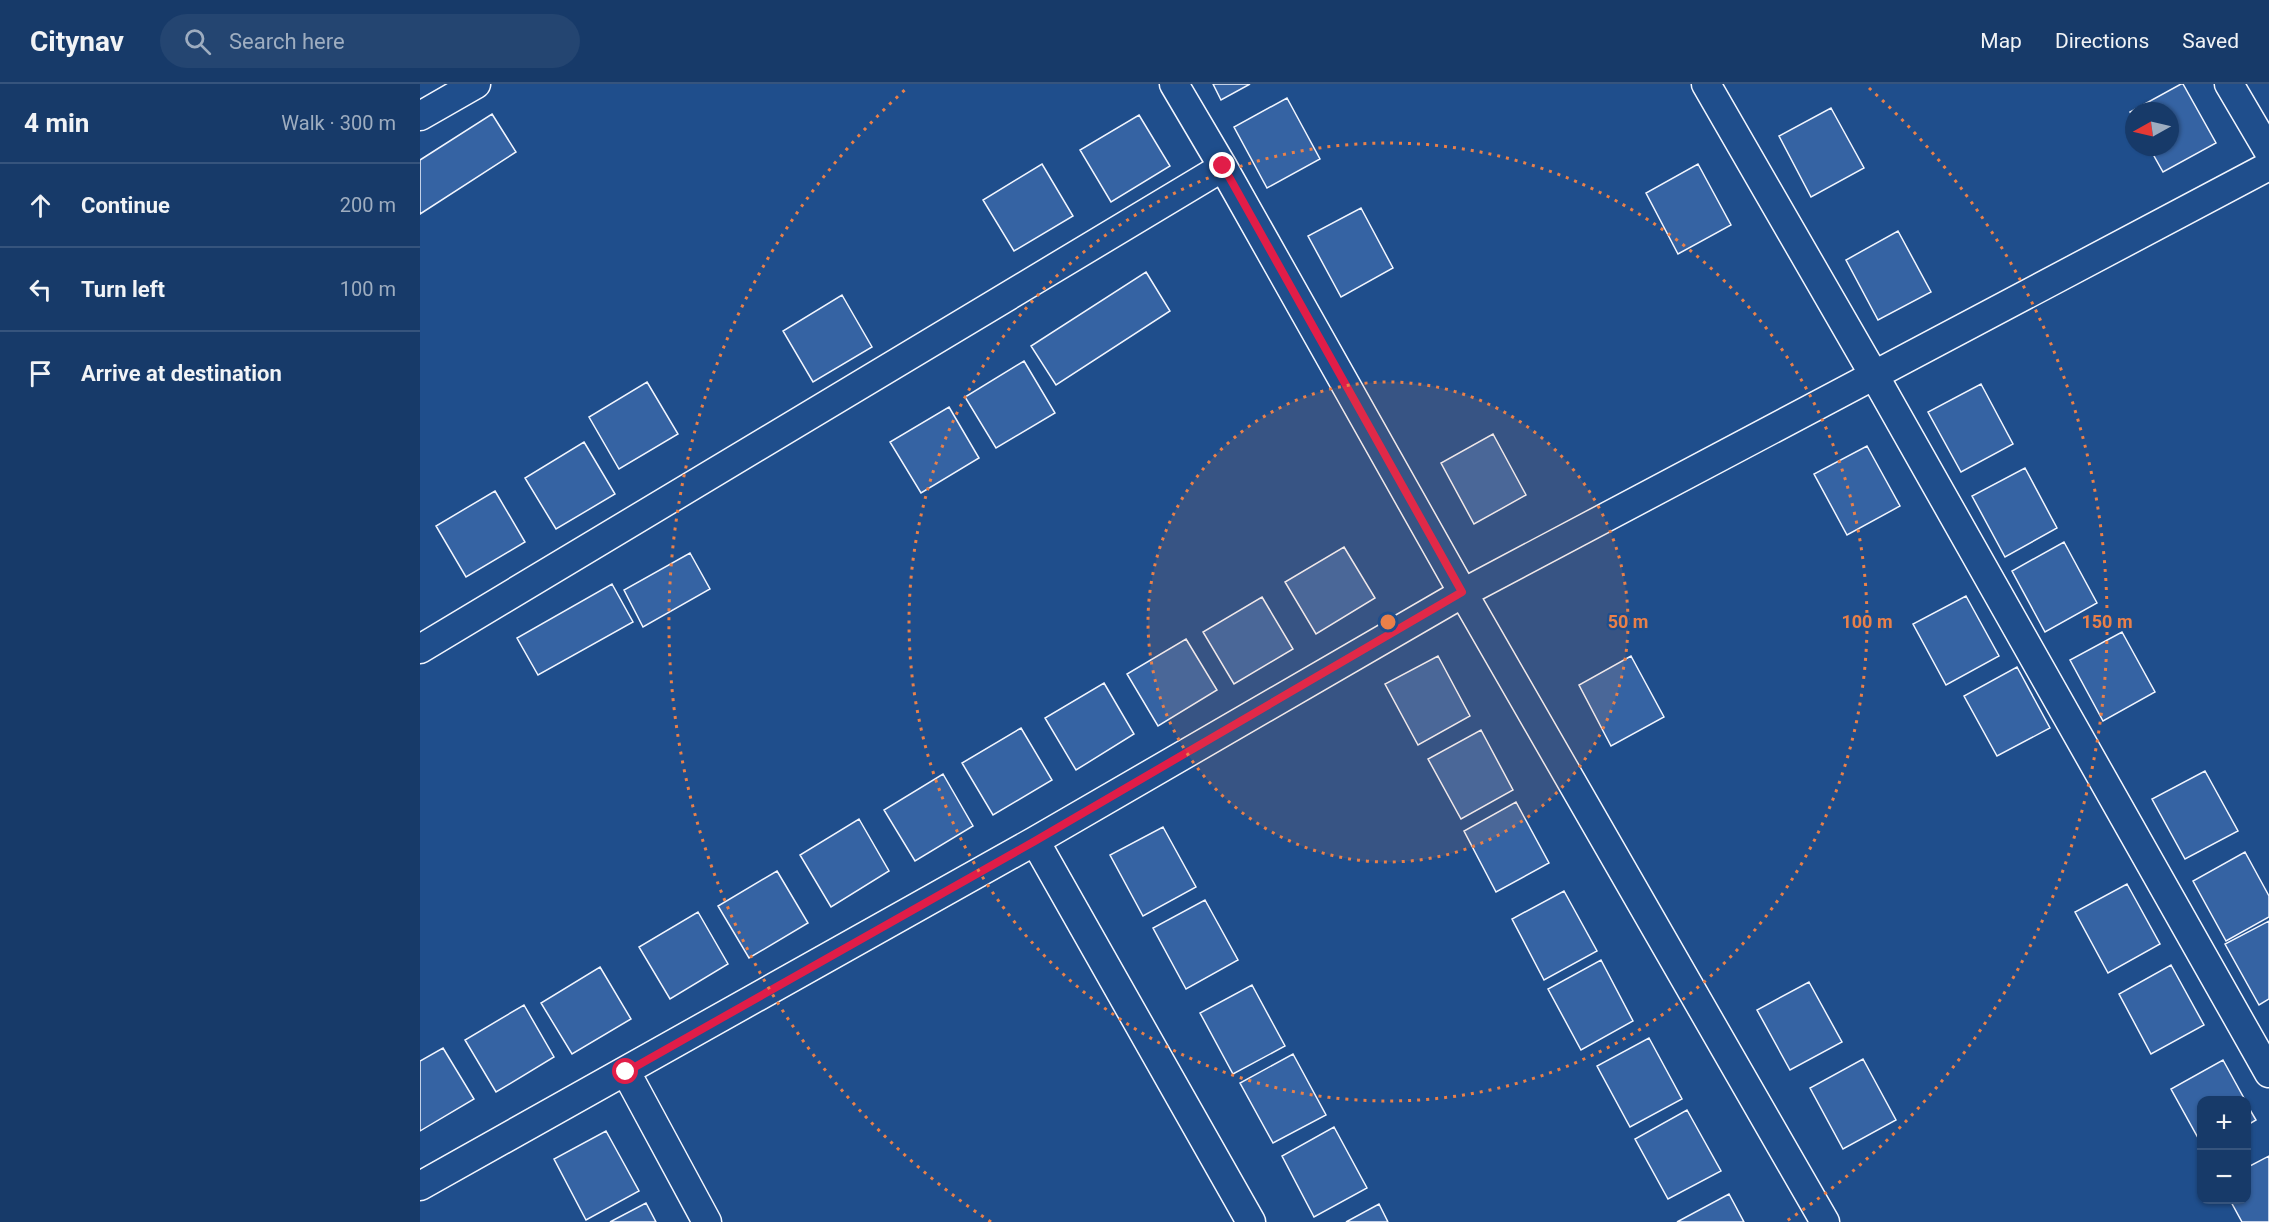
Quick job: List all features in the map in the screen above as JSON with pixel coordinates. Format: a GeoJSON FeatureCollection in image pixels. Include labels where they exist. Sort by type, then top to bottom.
{"type":"FeatureCollection","features":[{"type":"Feature","properties":{"kind":"street"},"geometry":{"type":"LineString","coordinates":[[420,116],[476,84]]}},
{"type":"Feature","properties":{"kind":"street"},"geometry":{"type":"LineString","coordinates":[[1174,84],[1223,166],[1462,592],[1825,1222]]}},
{"type":"Feature","properties":{"kind":"street"},"geometry":{"type":"LineString","coordinates":[[1706,84],[1874,375],[2269,1073]]}},
{"type":"Feature","properties":{"kind":"street"},"geometry":{"type":"LineString","coordinates":[[2229,84],[2269,152]]}},
{"type":"Feature","properties":{"kind":"street"},"geometry":{"type":"LineString","coordinates":[[420,649],[1223,166]]}},
{"type":"Feature","properties":{"kind":"street"},"geometry":{"type":"LineString","coordinates":[[420,1186],[1035,841],[1462,592],[2269,166]]}},
{"type":"Feature","properties":{"kind":"street"},"geometry":{"type":"LineString","coordinates":[[1035,841],[1251,1222]]}},
{"type":"Feature","properties":{"kind":"street"},"geometry":{"type":"LineString","coordinates":[[626,1072],[707,1222]]}},
{"type":"Feature","properties":{"kind":"building"},"geometry":{"type":"Polygon","coordinates":[[[1213,84],[1250,84],[1221,100],[1213,84]]]}},
{"type":"Feature","properties":{"kind":"building"},"geometry":{"type":"Polygon","coordinates":[[[2183,84],[2216,143],[2163,172],[2154,156],[2179,156],[2179,102],[2148,102],[2183,84]]]}},
{"type":"Feature","properties":{"kind":"building"},"geometry":{"type":"Polygon","coordinates":[[[1287,98],[1320,159],[1267,188],[1234,127],[1287,98]]]}},
{"type":"Feature","properties":{"kind":"building"},"geometry":{"type":"Polygon","coordinates":[[[1831,108],[1864,168],[1811,197],[1779,136],[1831,108]]]}},
{"type":"Feature","properties":{"kind":"building"},"geometry":{"type":"Polygon","coordinates":[[[492,114],[516,152],[420,214],[420,160],[492,114]]]}},
{"type":"Feature","properties":{"kind":"building"},"geometry":{"type":"Polygon","coordinates":[[[1139,115],[1170,166],[1111,202],[1080,150],[1139,115]]]}},
{"type":"Feature","properties":{"kind":"building"},"geometry":{"type":"Polygon","coordinates":[[[1042,164],[1073,216],[1014,251],[983,200],[1042,164]]]}},
{"type":"Feature","properties":{"kind":"building"},"geometry":{"type":"Polygon","coordinates":[[[1698,164],[1731,225],[1678,254],[1646,193],[1698,164]]]}},
{"type":"Feature","properties":{"kind":"building"},"geometry":{"type":"Polygon","coordinates":[[[1361,208],[1393,268],[1341,297],[1308,236],[1361,208]]]}},
{"type":"Feature","properties":{"kind":"building"},"geometry":{"type":"Polygon","coordinates":[[[1898,231],[1931,292],[1878,320],[1846,260],[1898,231]]]}},
{"type":"Feature","properties":{"kind":"building"},"geometry":{"type":"Polygon","coordinates":[[[1146,272],[1170,311],[1056,385],[1031,346],[1146,272]]]}},
{"type":"Feature","properties":{"kind":"building"},"geometry":{"type":"Polygon","coordinates":[[[842,295],[872,347],[813,382],[783,331],[842,295]]]}},
{"type":"Feature","properties":{"kind":"building"},"geometry":{"type":"Polygon","coordinates":[[[1024,361],[1055,413],[996,448],[965,397],[1024,361]]]}},
{"type":"Feature","properties":{"kind":"building"},"geometry":{"type":"Polygon","coordinates":[[[647,382],[678,434],[619,469],[589,417],[647,382]]]}},
{"type":"Feature","properties":{"kind":"building"},"geometry":{"type":"Polygon","coordinates":[[[1981,384],[2013,444],[1961,472],[1928,412],[1981,384]]]}},
{"type":"Feature","properties":{"kind":"building"},"geometry":{"type":"Polygon","coordinates":[[[949,407],[979,458],[921,493],[890,442],[949,407]]]}},
{"type":"Feature","properties":{"kind":"building"},"geometry":{"type":"Polygon","coordinates":[[[1493,434],[1526,495],[1474,524],[1441,463],[1493,434]]]}},
{"type":"Feature","properties":{"kind":"building"},"geometry":{"type":"Polygon","coordinates":[[[584,442],[615,494],[556,529],[525,478],[584,442]]]}},
{"type":"Feature","properties":{"kind":"building"},"geometry":{"type":"Polygon","coordinates":[[[1867,446],[1900,506],[1847,535],[1814,474],[1867,446]]]}},
{"type":"Feature","properties":{"kind":"building"},"geometry":{"type":"Polygon","coordinates":[[[2025,468],[2057,528],[2005,557],[1972,496],[2025,468]]]}},
{"type":"Feature","properties":{"kind":"building"},"geometry":{"type":"Polygon","coordinates":[[[495,491],[525,542],[466,577],[436,526],[495,491]]]}},
{"type":"Feature","properties":{"kind":"building"},"geometry":{"type":"Polygon","coordinates":[[[2064,542],[2097,603],[2045,632],[2012,571],[2064,542]]]}},
{"type":"Feature","properties":{"kind":"building"},"geometry":{"type":"Polygon","coordinates":[[[1344,547],[1375,598],[1316,634],[1285,582],[1344,547]]]}},
{"type":"Feature","properties":{"kind":"building"},"geometry":{"type":"Polygon","coordinates":[[[690,553],[710,589],[643,627],[624,590],[690,553]]]}},
{"type":"Feature","properties":{"kind":"building"},"geometry":{"type":"Polygon","coordinates":[[[612,584],[633,622],[538,675],[517,638],[612,584]]]}},
{"type":"Feature","properties":{"kind":"building"},"geometry":{"type":"Polygon","coordinates":[[[1966,596],[1999,656],[1946,685],[1913,624],[1966,596]]]}},
{"type":"Feature","properties":{"kind":"building"},"geometry":{"type":"Polygon","coordinates":[[[1262,597],[1293,649],[1234,684],[1203,632],[1262,597]]]}},
{"type":"Feature","properties":{"kind":"building"},"geometry":{"type":"Polygon","coordinates":[[[2122,632],[2155,692],[2103,721],[2070,660],[2122,632]]]}},
{"type":"Feature","properties":{"kind":"building"},"geometry":{"type":"Polygon","coordinates":[[[1186,639],[1217,690],[1158,726],[1127,674],[1186,639]]]}},
{"type":"Feature","properties":{"kind":"building"},"geometry":{"type":"Polygon","coordinates":[[[1438,656],[1470,716],[1418,745],[1385,684],[1438,656]]]}},
{"type":"Feature","properties":{"kind":"building"},"geometry":{"type":"Polygon","coordinates":[[[1631,656],[1664,717],[1611,746],[1579,685],[1631,656]]]}},
{"type":"Feature","properties":{"kind":"building"},"geometry":{"type":"Polygon","coordinates":[[[2017,667],[2050,728],[1997,756],[1964,696],[2017,667]]]}},
{"type":"Feature","properties":{"kind":"building"},"geometry":{"type":"Polygon","coordinates":[[[1104,683],[1134,734],[1076,770],[1045,718],[1104,683]]]}},
{"type":"Feature","properties":{"kind":"building"},"geometry":{"type":"Polygon","coordinates":[[[1021,728],[1052,780],[993,815],[962,763],[1021,728]]]}},
{"type":"Feature","properties":{"kind":"building"},"geometry":{"type":"Polygon","coordinates":[[[1481,730],[1513,790],[1461,819],[1428,759],[1481,730]]]}},
{"type":"Feature","properties":{"kind":"building"},"geometry":{"type":"Polygon","coordinates":[[[2205,771],[2238,831],[2185,859],[2152,799],[2205,771]]]}},
{"type":"Feature","properties":{"kind":"building"},"geometry":{"type":"Polygon","coordinates":[[[943,774],[973,826],[915,861],[884,810],[943,774]]]}},
{"type":"Feature","properties":{"kind":"building"},"geometry":{"type":"Polygon","coordinates":[[[1516,802],[1549,863],[1496,892],[1464,831],[1516,802]]]}},
{"type":"Feature","properties":{"kind":"building"},"geometry":{"type":"Polygon","coordinates":[[[859,819],[889,871],[831,907],[800,855],[859,819]]]}},
{"type":"Feature","properties":{"kind":"building"},"geometry":{"type":"Polygon","coordinates":[[[1163,827],[1196,887],[1143,916],[1110,855],[1163,827]]]}},
{"type":"Feature","properties":{"kind":"building"},"geometry":{"type":"Polygon","coordinates":[[[2245,852],[2269,896],[2269,917],[2226,941],[2193,881],[2245,852]]]}},
{"type":"Feature","properties":{"kind":"building"},"geometry":{"type":"Polygon","coordinates":[[[777,871],[808,923],[749,958],[718,906],[777,871]]]}},
{"type":"Feature","properties":{"kind":"building"},"geometry":{"type":"Polygon","coordinates":[[[2127,884],[2160,944],[2108,973],[2075,912],[2127,884]]]}},
{"type":"Feature","properties":{"kind":"building"},"geometry":{"type":"Polygon","coordinates":[[[1564,891],[1597,951],[1544,980],[1512,919],[1564,891]]]}},
{"type":"Feature","properties":{"kind":"building"},"geometry":{"type":"Polygon","coordinates":[[[1205,900],[1238,960],[1186,989],[1153,928],[1205,900]]]}},
{"type":"Feature","properties":{"kind":"building"},"geometry":{"type":"Polygon","coordinates":[[[698,912],[728,964],[670,999],[639,947],[698,912]]]}},
{"type":"Feature","properties":{"kind":"building"},"geometry":{"type":"Polygon","coordinates":[[[2269,921],[2269,999],[2259,1005],[2225,944],[2269,921]]]}},
{"type":"Feature","properties":{"kind":"building"},"geometry":{"type":"Polygon","coordinates":[[[1601,960],[1633,1021],[1581,1050],[1548,989],[1601,960]]]}},
{"type":"Feature","properties":{"kind":"building"},"geometry":{"type":"Polygon","coordinates":[[[2171,965],[2204,1025],[2151,1054],[2119,994],[2171,965]]]}},
{"type":"Feature","properties":{"kind":"building"},"geometry":{"type":"Polygon","coordinates":[[[600,967],[631,1019],[572,1054],[541,1003],[600,967]]]}},
{"type":"Feature","properties":{"kind":"building"},"geometry":{"type":"Polygon","coordinates":[[[1809,982],[1842,1042],[1790,1070],[1757,1010],[1809,982]]]}},
{"type":"Feature","properties":{"kind":"building"},"geometry":{"type":"Polygon","coordinates":[[[1252,985],[1285,1046],[1233,1074],[1200,1013],[1252,985]]]}},
{"type":"Feature","properties":{"kind":"building"},"geometry":{"type":"Polygon","coordinates":[[[524,1005],[554,1057],[496,1092],[465,1040],[524,1005]]]}},
{"type":"Feature","properties":{"kind":"building"},"geometry":{"type":"Polygon","coordinates":[[[1649,1038],[1682,1099],[1630,1127],[1597,1066],[1649,1038]]]}},
{"type":"Feature","properties":{"kind":"building"},"geometry":{"type":"Polygon","coordinates":[[[443,1048],[474,1099],[420,1131],[420,1061],[443,1048]]]}},
{"type":"Feature","properties":{"kind":"building"},"geometry":{"type":"Polygon","coordinates":[[[1293,1054],[1326,1115],[1273,1143],[1240,1083],[1293,1054]]]}},
{"type":"Feature","properties":{"kind":"building"},"geometry":{"type":"Polygon","coordinates":[[[1863,1059],[1896,1120],[1843,1149],[1810,1088],[1863,1059]]]}},
{"type":"Feature","properties":{"kind":"building"},"geometry":{"type":"Polygon","coordinates":[[[2223,1060],[2243,1096],[2197,1096],[2197,1136],[2171,1089],[2223,1060]]]}},
{"type":"Feature","properties":{"kind":"building"},"geometry":{"type":"Polygon","coordinates":[[[1687,1110],[1721,1171],[1668,1199],[1635,1139],[1687,1110]]]}},
{"type":"Feature","properties":{"kind":"building"},"geometry":{"type":"Polygon","coordinates":[[[2251,1112],[2256,1120],[2251,1123],[2251,1112]]]}},
{"type":"Feature","properties":{"kind":"building"},"geometry":{"type":"Polygon","coordinates":[[[1334,1127],[1367,1188],[1314,1217],[1282,1156],[1334,1127]]]}},
{"type":"Feature","properties":{"kind":"building"},"geometry":{"type":"Polygon","coordinates":[[[606,1131],[639,1191],[586,1220],[554,1159],[606,1131]]]}},
{"type":"Feature","properties":{"kind":"building"},"geometry":{"type":"Polygon","coordinates":[[[2269,1156],[2269,1222],[2242,1222],[2232,1204],[2251,1204],[2251,1165],[2269,1156]]]}},
{"type":"Feature","properties":{"kind":"building"},"geometry":{"type":"Polygon","coordinates":[[[1729,1194],[1744,1222],[1677,1222],[1729,1194]]]}},
{"type":"Feature","properties":{"kind":"building"},"geometry":{"type":"Polygon","coordinates":[[[646,1203],[656,1222],[610,1222],[646,1203]]]}},
{"type":"Feature","properties":{"kind":"building"},"geometry":{"type":"Polygon","coordinates":[[[1379,1204],[1388,1222],[1346,1222],[1379,1204]]]}},
{"type":"Feature","properties":{"kind":"route"},"geometry":{"type":"LineString","coordinates":[[626,1072],[1035,841],[1462,592],[1223,166]]}}]}
